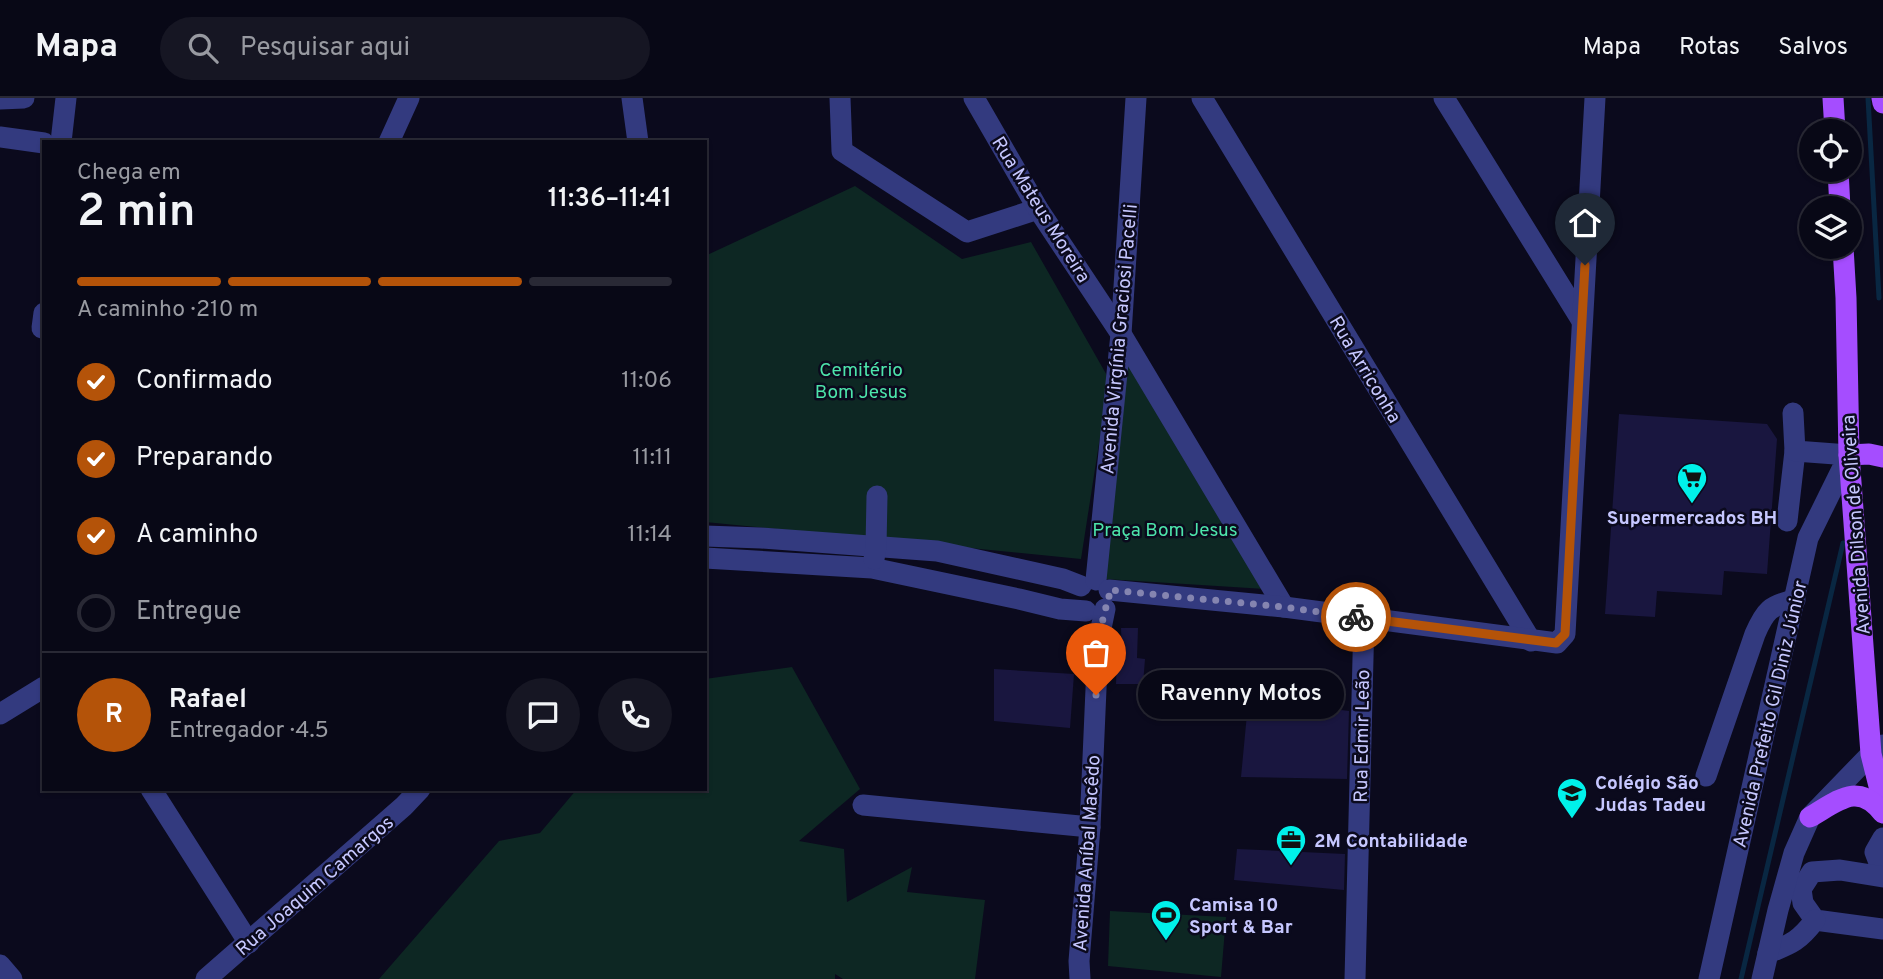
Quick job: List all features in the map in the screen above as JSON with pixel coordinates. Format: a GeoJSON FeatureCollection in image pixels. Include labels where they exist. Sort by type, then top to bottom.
{"type":"FeatureCollection","features":[{"type":"Feature","properties":{"kind":"main road"},"geometry":{"type":"LineString","coordinates":[[1833,98],[1834,119]]}},
{"type":"Feature","properties":{"kind":"main road","name":"Avenida Dilson de Oliveira"},"geometry":{"type":"LineString","coordinates":[[1844,259],[1849,455],[1883,802]]}},
{"type":"Feature","properties":{"kind":"main road"},"geometry":{"type":"LineString","coordinates":[[1849,455],[1869,454],[1883,457]]}},
{"type":"Feature","properties":{"kind":"main road"},"geometry":{"type":"LineString","coordinates":[[1810,817],[1845,797],[1860,795],[1874,801],[1883,813]]}},
{"type":"Feature","properties":{"kind":"street"},"geometry":{"type":"LineString","coordinates":[[0,99],[24,98]]}},
{"type":"Feature","properties":{"kind":"street"},"geometry":{"type":"LineString","coordinates":[[61,140],[65,98]]}},
{"type":"Feature","properties":{"kind":"street"},"geometry":{"type":"LineString","coordinates":[[390,140],[409,98]]}},
{"type":"Feature","properties":{"kind":"street"},"geometry":{"type":"LineString","coordinates":[[632,98],[638,140]]}},
{"type":"Feature","properties":{"kind":"street"},"geometry":{"type":"LineString","coordinates":[[840,98],[842,151],[967,232],[1038,209]]}},
{"type":"Feature","properties":{"kind":"street","name":"Rua Mateus Moreira"},"geometry":{"type":"LineString","coordinates":[[974,98],[1038,209],[1121,334],[1284,607]]}},
{"type":"Feature","properties":{"kind":"street","name":"Avenida Virgínia Graciosi Pacelli"},"geometry":{"type":"LineString","coordinates":[[1094,598],[1121,334],[1136,98]]}},
{"type":"Feature","properties":{"kind":"street","name":"Rua Arriconha"},"geometry":{"type":"LineString","coordinates":[[1202,98],[1531,640]]}},
{"type":"Feature","properties":{"kind":"street"},"geometry":{"type":"LineString","coordinates":[[1444,98],[1582,320]]}},
{"type":"Feature","properties":{"kind":"street"},"geometry":{"type":"LineString","coordinates":[[707,536],[874,557],[1060,609],[1094,598],[1284,607],[1556,643],[1565,634],[1595,98]]}},
{"type":"Feature","properties":{"kind":"street"},"geometry":{"type":"LineString","coordinates":[[0,137],[42,143]]}},
{"type":"Feature","properties":{"kind":"street"},"geometry":{"type":"LineString","coordinates":[[1787,521],[1795,451],[1793,412]]}},
{"type":"Feature","properties":{"kind":"street"},"geometry":{"type":"LineString","coordinates":[[1795,451],[1849,455]]}},
{"type":"Feature","properties":{"kind":"street","name":"Avenida Prefeito Gil Diniz Júnior"},"geometry":{"type":"LineString","coordinates":[[1709,979],[1808,538],[1849,455]]}},
{"type":"Feature","properties":{"kind":"street"},"geometry":{"type":"LineString","coordinates":[[874,557],[877,496]]}},
{"type":"Feature","properties":{"kind":"street"},"geometry":{"type":"LineString","coordinates":[[707,558],[874,557],[937,551],[1063,579],[1094,598]]}},
{"type":"Feature","properties":{"kind":"street","name":"Avenida Aníbal Macêdo"},"geometry":{"type":"LineString","coordinates":[[1080,979],[1098,643],[1094,598]]}},
{"type":"Feature","properties":{"kind":"street"},"geometry":{"type":"LineString","coordinates":[[1706,776],[1764,614],[1778,604],[1795,600]]}},
{"type":"Feature","properties":{"kind":"street","name":"Rua Edmir Leão"},"geometry":{"type":"LineString","coordinates":[[1355,979],[1364,618]]}},
{"type":"Feature","properties":{"kind":"street"},"geometry":{"type":"LineString","coordinates":[[0,714],[42,688]]}},
{"type":"Feature","properties":{"kind":"street"},"geometry":{"type":"LineString","coordinates":[[1762,979],[1794,853],[1810,817],[1877,749]]}},
{"type":"Feature","properties":{"kind":"street"},"geometry":{"type":"LineString","coordinates":[[152,791],[249,943]]}},
{"type":"Feature","properties":{"kind":"street","name":"Rua Joaquim Camargos"},"geometry":{"type":"LineString","coordinates":[[206,979],[418,791]]}},
{"type":"Feature","properties":{"kind":"street"},"geometry":{"type":"LineString","coordinates":[[863,805],[1090,827]]}},
{"type":"Feature","properties":{"kind":"street"},"geometry":{"type":"LineString","coordinates":[[1883,838],[1875,852],[1883,875],[1840,870],[1812,872],[1801,889],[1803,903],[1815,920],[1883,929]]}},
{"type":"Feature","properties":{"kind":"street"},"geometry":{"type":"LineString","coordinates":[[1768,953],[1791,945],[1815,920]]}},
{"type":"Feature","properties":{"kind":"street"},"geometry":{"type":"LineString","coordinates":[[0,965],[12,979]]}},
{"type":"Feature","properties":{"kind":"green space","name":"Cemitério Bom Jesus"},"geometry":{"type":"Polygon","coordinates":[[[855,186],[962,259],[1031,242],[1109,379],[1081,559],[707,522],[707,255],[855,186]]]}},
{"type":"Feature","properties":{"kind":"green space","name":"Praça Bom Jesus"},"geometry":{"type":"Polygon","coordinates":[[[1124,354],[1265,589],[1105,579],[1124,354]]]}},
{"type":"Feature","properties":{"kind":"green space"},"geometry":{"type":"Polygon","coordinates":[[[792,667],[860,789],[799,841],[844,849],[847,902],[912,867],[907,892],[985,900],[975,979],[843,979],[835,974],[835,979],[379,979],[499,841],[540,833],[575,791],[707,791],[707,679],[792,667]]]}},
{"type":"Feature","properties":{"kind":"green space","name":"Camisa 10 Sport & Bar"},"geometry":{"type":"Polygon","coordinates":[[[1110,911],[1226,917],[1221,977],[1108,966],[1110,911]]]}},
{"type":"Feature","properties":{"kind":"building","name":"Supermercados BH"},"geometry":{"type":"Polygon","coordinates":[[[1619,414],[1767,424],[1777,439],[1767,574],[1724,571],[1722,595],[1657,591],[1655,617],[1605,614],[1619,414]]]}},
{"type":"Feature","properties":{"kind":"building"},"geometry":{"type":"Polygon","coordinates":[[[1121,628],[1138,628],[1137,658],[1145,659],[1143,684],[1116,684],[1117,656],[1122,657],[1121,628]]]}},
{"type":"Feature","properties":{"kind":"building"},"geometry":{"type":"Polygon","coordinates":[[[994,669],[1074,674],[1070,728],[994,721],[994,669]]]}},
{"type":"Feature","properties":{"kind":"building"},"geometry":{"type":"Polygon","coordinates":[[[1249,693],[1286,703],[1349,711],[1347,779],[1241,777],[1249,693]]]}},
{"type":"Feature","properties":{"kind":"building","name":"2M Contabilidade"},"geometry":{"type":"Polygon","coordinates":[[[1237,849],[1345,854],[1344,890],[1234,880],[1237,849]]]}},
{"type":"Feature","properties":{"kind":"waterway"},"geometry":{"type":"LineString","coordinates":[[1868,98],[1879,298]]}},
{"type":"Feature","properties":{"kind":"waterway"},"geometry":{"type":"LineString","coordinates":[[1741,979],[1843,543]]}},
{"type":"Feature","properties":{"kind":"way so far"},"geometry":{"type":"LineString","coordinates":[[1096,695],[1098,643],[1105,609],[1111,597],[1109,590],[1284,607],[1356,617]]}},
{"type":"Feature","properties":{"kind":"place","name":"Supermercados BH"},"geometry":{"type":"Point","coordinates":[1692,505]}},
{"type":"Feature","properties":{"kind":"place","name":"Ravenny Motos"},"geometry":{"type":"Point","coordinates":[1096,695]}},
{"type":"Feature","properties":{"kind":"place","name":"Colégio São Judas Tadeu"},"geometry":{"type":"Point","coordinates":[1572,820]}},
{"type":"Feature","properties":{"kind":"place","name":"2M Contabilidade"},"geometry":{"type":"Point","coordinates":[1291,867]}},
{"type":"Feature","properties":{"kind":"place","name":"Camisa 10 Sport & Bar"},"geometry":{"type":"Point","coordinates":[1166,942]}},
{"type":"Feature","properties":{"kind":"route"},"geometry":{"type":"LineString","coordinates":[[1356,617],[1556,643],[1565,634],[1585,265]]}}]}
